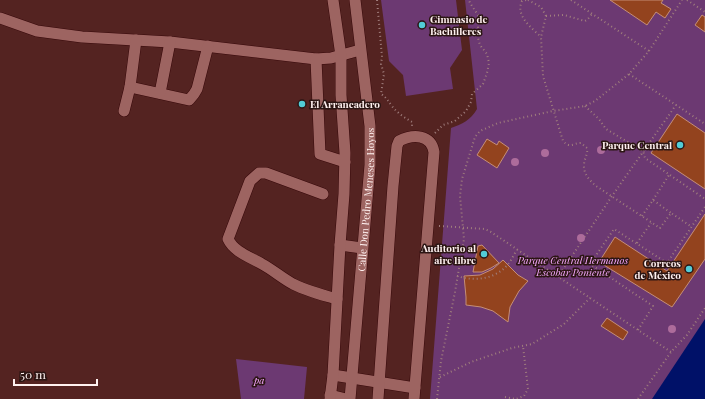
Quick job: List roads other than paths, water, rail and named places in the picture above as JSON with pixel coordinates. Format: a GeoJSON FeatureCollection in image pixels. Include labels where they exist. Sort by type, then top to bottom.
{"type":"FeatureCollection","features":[{"type":"Feature","properties":{"kind":"street"},"geometry":{"type":"LineString","coordinates":[[333,0],[341,56],[341,95],[345,162],[333,375],[330,397],[346,399]]}},
{"type":"Feature","properties":{"kind":"street","name":"Calle Don Pedro Meneses Hoyos"},"geometry":{"type":"LineString","coordinates":[[350,399],[370,165],[370,126],[355,0]]}},
{"type":"Feature","properties":{"kind":"street"},"geometry":{"type":"LineString","coordinates":[[0,18],[38,31],[82,37],[170,42],[316,59],[341,56],[360,50]]}},
{"type":"Feature","properties":{"kind":"street"},"geometry":{"type":"LineString","coordinates":[[124,111],[130,87],[136,40]]}},
{"type":"Feature","properties":{"kind":"street"},"geometry":{"type":"LineString","coordinates":[[160,93],[170,42]]}},
{"type":"Feature","properties":{"kind":"street"},"geometry":{"type":"LineString","coordinates":[[130,87],[189,100],[192,98],[197,89],[208,46]]}},
{"type":"Feature","properties":{"kind":"street"},"geometry":{"type":"LineString","coordinates":[[316,59],[320,154],[345,162]]}},
{"type":"Feature","properties":{"kind":"street"},"geometry":{"type":"LineString","coordinates":[[333,375],[378,382],[414,393],[434,152],[433,145],[429,140],[422,137],[411,137],[399,141],[397,146],[378,382],[378,399]]}},
{"type":"Feature","properties":{"kind":"street"},"geometry":{"type":"LineString","coordinates":[[323,194],[266,173],[259,173],[250,181],[228,239],[236,250],[263,264],[292,283],[319,294],[337,299]]}},
{"type":"Feature","properties":{"kind":"street"},"geometry":{"type":"LineString","coordinates":[[340,245],[362,248]]}},
{"type":"Feature","properties":{"kind":"place","name":"Gimnasio de Bachilleres"},"geometry":{"type":"Point","coordinates":[422,25]}},
{"type":"Feature","properties":{"kind":"place","name":"El Arrancadero"},"geometry":{"type":"Point","coordinates":[302,104]}},
{"type":"Feature","properties":{"kind":"place","name":"Parque Central"},"geometry":{"type":"Point","coordinates":[680,145]}},
{"type":"Feature","properties":{"kind":"place","name":"Auditorio al aire libre"},"geometry":{"type":"Point","coordinates":[484,254]}},
{"type":"Feature","properties":{"kind":"place","name":"Correos de México"},"geometry":{"type":"Point","coordinates":[689,269]}},
{"type":"Feature","properties":{"kind":"park label","name":"Parque Central Hermanos Escobar Poniente"},"geometry":{"type":"Point","coordinates":[573,266]}},
{"type":"Feature","properties":{"kind":"park label","name":"pa"},"geometry":{"type":"Point","coordinates":[259,380]}}]}
